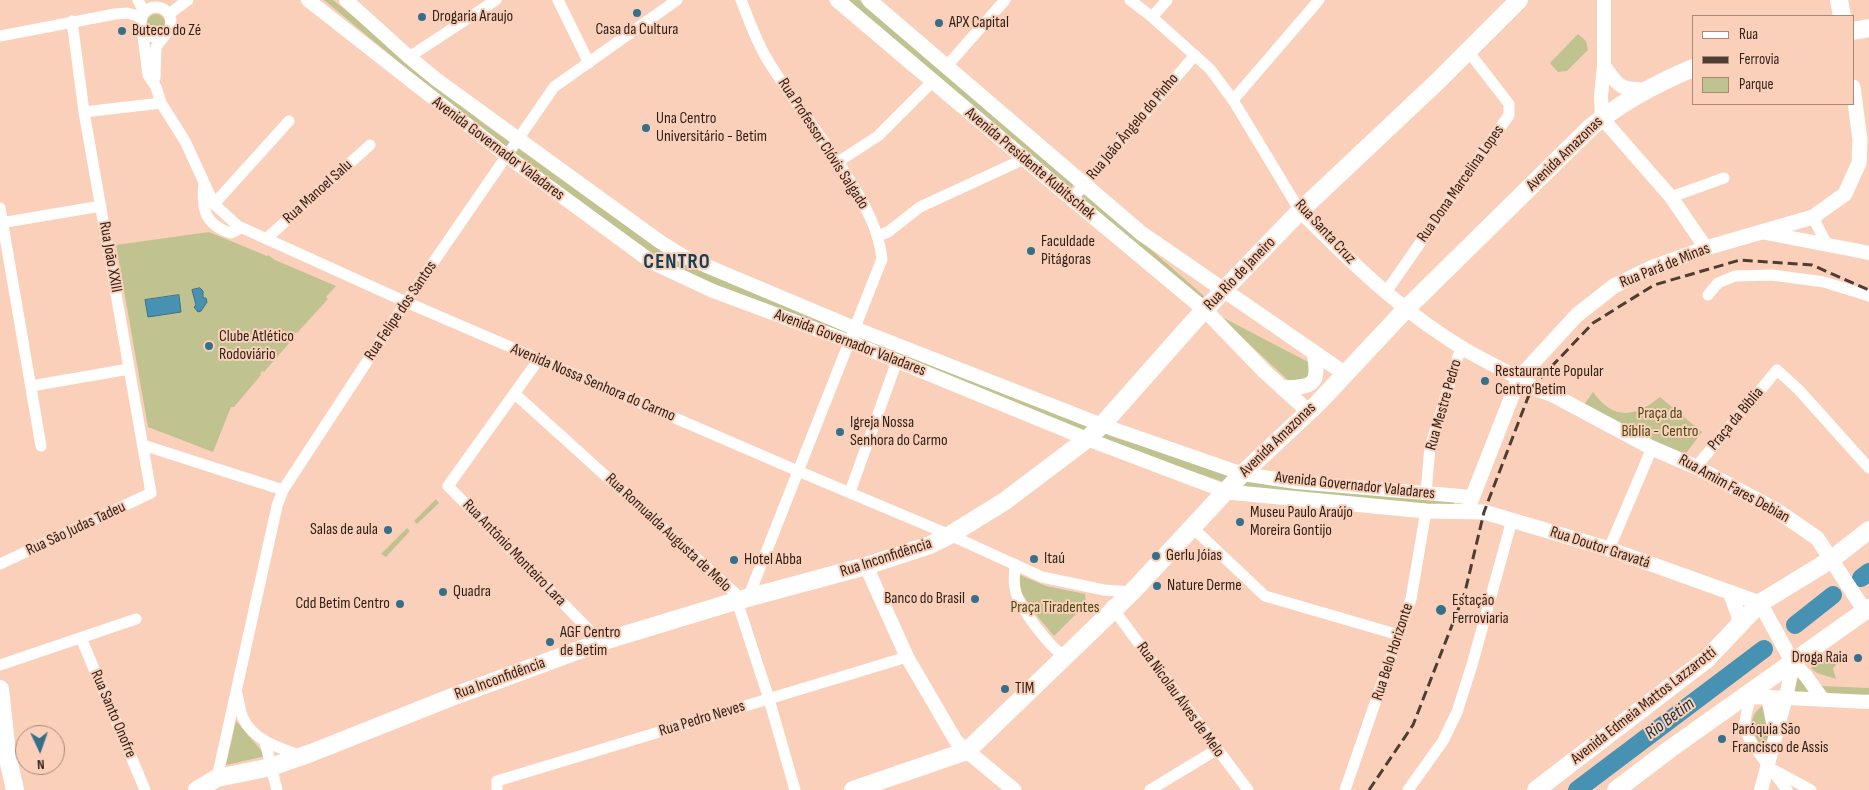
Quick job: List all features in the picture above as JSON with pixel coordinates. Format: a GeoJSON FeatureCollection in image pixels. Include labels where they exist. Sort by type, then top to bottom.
{"type":"FeatureCollection","features":[{"type":"Feature","properties":{"kind":"main road","name":"Avenida Presidente Kubitschek"},"geometry":{"type":"LineString","coordinates":[[838,0],[1205,310],[1264,371],[1309,412]]}},
{"type":"Feature","properties":{"kind":"main road","name":"Avenida Presidente Kubitschek"},"geometry":{"type":"LineString","coordinates":[[869,0],[1140,233],[1344,373]]}},
{"type":"Feature","properties":{"kind":"main road","name":"Rua Rio de Janeiro"},"geometry":{"type":"LineString","coordinates":[[950,535],[1005,501],[1087,439],[1102,425],[1205,310],[1300,211],[1519,0]]}},
{"type":"Feature","properties":{"kind":"main road"},"geometry":{"type":"LineString","coordinates":[[1839,0],[1842,15]]}},
{"type":"Feature","properties":{"kind":"main road"},"geometry":{"type":"LineString","coordinates":[[1854,31],[1869,28]]}},
{"type":"Feature","properties":{"kind":"main road","name":"Avenida Amazonas"},"geometry":{"type":"LineString","coordinates":[[853,790],[967,751],[1114,610],[1194,528],[1243,474],[1309,412],[1406,309],[1606,115],[1647,89],[1692,68]]}},
{"type":"Feature","properties":{"kind":"main road"},"geometry":{"type":"LineString","coordinates":[[1854,95],[1864,163]]}},
{"type":"Feature","properties":{"kind":"main road","name":"Rua Pará de Minas"},"geometry":{"type":"LineString","coordinates":[[1470,504],[1519,378],[1577,315],[1614,286],[1653,267],[1706,248],[1813,217],[1845,194],[1864,163]]}},
{"type":"Feature","properties":{"kind":"main road"},"geometry":{"type":"LineString","coordinates":[[1282,388],[1302,387],[1314,379],[1317,372],[1314,352]]}},
{"type":"Feature","properties":{"kind":"main road","name":"Rua Amim Fares Debian"},"geometry":{"type":"LineString","coordinates":[[1519,378],[1532,387],[1580,409],[1652,448],[1696,467],[1776,510],[1800,526],[1817,538],[1868,612]]}},
{"type":"Feature","properties":{"kind":"main road","name":"Avenida Governador Valadares"},"geometry":{"type":"LineString","coordinates":[[1227,492],[1426,511],[1470,504]]}},
{"type":"Feature","properties":{"kind":"main road","name":"Rua Doutor Gravatá"},"geometry":{"type":"LineString","coordinates":[[1470,504],[1484,512],[1609,549],[1760,603]]}},
{"type":"Feature","properties":{"kind":"main road","name":"Avenida Edmeia Mattos Lazzarotti"},"geometry":{"type":"LineString","coordinates":[[1536,790],[1707,659],[1760,603],[1832,559],[1869,530]]}},
{"type":"Feature","properties":{"kind":"main road","name":"Rua Inconfidência"},"geometry":{"type":"LineString","coordinates":[[197,790],[216,778],[270,766],[302,756],[457,695],[602,642],[742,599],[866,566],[930,545],[950,535]]}},
{"type":"Feature","properties":{"kind":"main road"},"geometry":{"type":"LineString","coordinates":[[1730,592],[1740,624]]}},
{"type":"Feature","properties":{"kind":"main road"},"geometry":{"type":"LineString","coordinates":[[1760,603],[1793,663]]}},
{"type":"Feature","properties":{"kind":"main road"},"geometry":{"type":"LineString","coordinates":[[1616,790],[1670,748],[1747,698],[1793,663],[1868,612]]}},
{"type":"Feature","properties":{"kind":"main road"},"geometry":{"type":"LineString","coordinates":[[0,690],[6,754],[14,790]]}},
{"type":"Feature","properties":{"kind":"main road"},"geometry":{"type":"LineString","coordinates":[[967,751],[1014,790]]}},
{"type":"Feature","properties":{"kind":"street","name":"Avenida Nossa Senhora do Carmo"},"geometry":{"type":"LineString","coordinates":[[138,0],[143,19],[148,75],[156,87]]}},
{"type":"Feature","properties":{"kind":"street"},"geometry":{"type":"LineString","coordinates":[[166,33],[153,37],[144,32],[143,19],[150,8],[158,7],[169,14],[188,0]]}},
{"type":"Feature","properties":{"kind":"street","name":"Avenida Governador Valadares"},"geometry":{"type":"LineString","coordinates":[[308,0],[506,156],[652,263],[713,291],[849,341],[1087,439],[1227,492]]}},
{"type":"Feature","properties":{"kind":"street","name":"Avenida Governador Valadares"},"geometry":{"type":"LineString","coordinates":[[346,0],[437,80],[659,241],[684,256],[854,328],[1102,425],[1243,474],[1296,482],[1426,493],[1470,504]]}},
{"type":"Feature","properties":{"kind":"street"},"geometry":{"type":"LineString","coordinates":[[409,57],[496,0]]}},
{"type":"Feature","properties":{"kind":"street"},"geometry":{"type":"LineString","coordinates":[[558,0],[589,63]]}},
{"type":"Feature","properties":{"kind":"street","name":"Rua Felipe dos Santos"},"geometry":{"type":"LineString","coordinates":[[216,778],[277,506],[283,490],[406,302],[554,88],[677,0]]}},
{"type":"Feature","properties":{"kind":"street","name":"Rua Professor Clóvis Salgado"},"geometry":{"type":"LineString","coordinates":[[741,0],[766,59],[838,162],[862,201],[874,225],[881,247],[882,260],[798,471],[742,599]]}},
{"type":"Feature","properties":{"kind":"street"},"geometry":{"type":"LineString","coordinates":[[946,67],[1004,0]]}},
{"type":"Feature","properties":{"kind":"street","name":"Rua Santa Cruz"},"geometry":{"type":"LineString","coordinates":[[1130,0],[1152,17],[1210,70],[1233,100],[1300,211],[1342,253],[1406,309],[1461,347],[1519,378]]}},
{"type":"Feature","properties":{"kind":"street"},"geometry":{"type":"LineString","coordinates":[[1152,17],[1167,0]]}},
{"type":"Feature","properties":{"kind":"street"},"geometry":{"type":"LineString","coordinates":[[1233,100],[1319,0]]}},
{"type":"Feature","properties":{"kind":"street"},"geometry":{"type":"LineString","coordinates":[[1604,0],[1604,72],[1601,96],[1606,115],[1671,197],[1706,248]]}},
{"type":"Feature","properties":{"kind":"street"},"geometry":{"type":"LineString","coordinates":[[0,36],[127,13],[143,19]]}},
{"type":"Feature","properties":{"kind":"street","name":"Avenida Nossa Senhora do Carmo"},"geometry":{"type":"LineString","coordinates":[[169,14],[171,25],[156,46],[154,64],[156,87],[161,103],[185,142],[214,204],[241,228],[406,302],[950,535],[1042,577],[1104,590],[1132,592]]}},
{"type":"Feature","properties":{"kind":"street","name":"Rua João XXIII"},"geometry":{"type":"LineString","coordinates":[[72,22],[84,112],[151,493]]}},
{"type":"Feature","properties":{"kind":"street","name":"Rua Dona Marcelina Lopes"},"geometry":{"type":"LineString","coordinates":[[1386,292],[1509,114],[1509,104],[1468,51]]}},
{"type":"Feature","properties":{"kind":"street","name":"Rua João Ângelo do Pinho"},"geometry":{"type":"LineString","coordinates":[[1072,199],[1195,55]]}},
{"type":"Feature","properties":{"kind":"street"},"geometry":{"type":"LineString","coordinates":[[1604,72],[1624,88],[1647,89]]}},
{"type":"Feature","properties":{"kind":"street"},"geometry":{"type":"LineString","coordinates":[[838,162],[878,136],[933,81]]}},
{"type":"Feature","properties":{"kind":"street"},"geometry":{"type":"LineString","coordinates":[[84,112],[161,103]]}},
{"type":"Feature","properties":{"kind":"street"},"geometry":{"type":"LineString","coordinates":[[214,204],[289,121]]}},
{"type":"Feature","properties":{"kind":"street","name":"Rua Manoel Salu"},"geometry":{"type":"LineString","coordinates":[[266,239],[370,145]]}},
{"type":"Feature","properties":{"kind":"street"},"geometry":{"type":"LineString","coordinates":[[877,236],[888,232],[920,207],[1024,159]]}},
{"type":"Feature","properties":{"kind":"street"},"geometry":{"type":"LineString","coordinates":[[1671,197],[1724,178]]}},
{"type":"Feature","properties":{"kind":"street"},"geometry":{"type":"LineString","coordinates":[[204,184],[202,199],[207,217],[219,229],[231,232],[241,228]]}},
{"type":"Feature","properties":{"kind":"street"},"geometry":{"type":"LineString","coordinates":[[1,222],[102,206]]}},
{"type":"Feature","properties":{"kind":"street"},"geometry":{"type":"LineString","coordinates":[[0,208],[41,446]]}},
{"type":"Feature","properties":{"kind":"street"},"geometry":{"type":"LineString","coordinates":[[1813,217],[1826,245]]}},
{"type":"Feature","properties":{"kind":"street"},"geometry":{"type":"LineString","coordinates":[[1761,232],[1868,252]]}},
{"type":"Feature","properties":{"kind":"street"},"geometry":{"type":"LineString","coordinates":[[1708,295],[1718,283],[1735,276],[1772,275],[1824,282],[1869,296]]}},
{"type":"Feature","properties":{"kind":"street","name":"Rua Mestre Pedro"},"geometry":{"type":"LineString","coordinates":[[1426,493],[1430,446],[1461,347]]}},
{"type":"Feature","properties":{"kind":"street"},"geometry":{"type":"LineString","coordinates":[[515,394],[539,359]]}},
{"type":"Feature","properties":{"kind":"street"},"geometry":{"type":"LineString","coordinates":[[850,492],[897,362]]}},
{"type":"Feature","properties":{"kind":"street"},"geometry":{"type":"LineString","coordinates":[[31,386],[130,369]]}},
{"type":"Feature","properties":{"kind":"street","name":"Praça da Bíblia"},"geometry":{"type":"LineString","coordinates":[[1696,467],[1777,370],[1798,389],[1869,468]]}},
{"type":"Feature","properties":{"kind":"street","name":"Rua Antônio Monteiro Lara"},"geometry":{"type":"LineString","coordinates":[[515,394],[448,486],[602,642]]}},
{"type":"Feature","properties":{"kind":"street","name":"Rua Romualda Augusta de Melo"},"geometry":{"type":"LineString","coordinates":[[515,394],[742,599],[795,790]]}},
{"type":"Feature","properties":{"kind":"street"},"geometry":{"type":"LineString","coordinates":[[143,445],[283,490]]}},
{"type":"Feature","properties":{"kind":"street"},"geometry":{"type":"LineString","coordinates":[[1609,549],[1652,448]]}},
{"type":"Feature","properties":{"kind":"street","name":"Rua São Judas Tadeu"},"geometry":{"type":"LineString","coordinates":[[0,564],[151,493]]}},
{"type":"Feature","properties":{"kind":"street","name":"Rua Belo Horizonte"},"geometry":{"type":"LineString","coordinates":[[1346,790],[1411,599],[1426,511]]}},
{"type":"Feature","properties":{"kind":"street"},"geometry":{"type":"LineString","coordinates":[[1408,790],[1443,740],[1457,712],[1512,520]]}},
{"type":"Feature","properties":{"kind":"street"},"geometry":{"type":"LineString","coordinates":[[1194,528],[1265,596],[1399,634]]}},
{"type":"Feature","properties":{"kind":"street"},"geometry":{"type":"LineString","coordinates":[[1015,564],[1014,588],[1017,595],[1041,634],[1064,656]]}},
{"type":"Feature","properties":{"kind":"street"},"geometry":{"type":"LineString","coordinates":[[866,566],[907,657],[956,741],[967,751]]}},
{"type":"Feature","properties":{"kind":"street","name":"Rua Nicolau Alves de Melo"},"geometry":{"type":"LineString","coordinates":[[1104,590],[1114,610],[1216,750],[1248,790]]}},
{"type":"Feature","properties":{"kind":"street"},"geometry":{"type":"LineString","coordinates":[[0,665],[136,619]]}},
{"type":"Feature","properties":{"kind":"street","name":"Rua Santo Onofre"},"geometry":{"type":"LineString","coordinates":[[80,638],[145,790]]}},
{"type":"Feature","properties":{"kind":"street","name":"Rua Pedro Neves"},"geometry":{"type":"LineString","coordinates":[[497,785],[907,657]]}},
{"type":"Feature","properties":{"kind":"street"},"geometry":{"type":"LineString","coordinates":[[1761,790],[1786,698],[1793,663]]}},
{"type":"Feature","properties":{"kind":"street"},"geometry":{"type":"LineString","coordinates":[[1793,663],[1806,676],[1823,700]]}},
{"type":"Feature","properties":{"kind":"street","name":"Rua Felipe dos Santos"},"geometry":{"type":"LineString","coordinates":[[236,693],[243,718],[253,732],[265,742],[302,756]]}},
{"type":"Feature","properties":{"kind":"street"},"geometry":{"type":"LineString","coordinates":[[1768,697],[1776,735]]}},
{"type":"Feature","properties":{"kind":"street"},"geometry":{"type":"LineString","coordinates":[[1787,790],[1768,767],[1745,731],[1747,698],[1768,697],[1869,702]]}},
{"type":"Feature","properties":{"kind":"street"},"geometry":{"type":"LineString","coordinates":[[265,742],[277,790]]}},
{"type":"Feature","properties":{"kind":"street"},"geometry":{"type":"LineString","coordinates":[[1150,790],[1216,750]]}},
{"type":"Feature","properties":{"kind":"street"},"geometry":{"type":"LineString","coordinates":[[1768,767],[1811,790]]}},
{"type":"Feature","properties":{"kind":"green space"},"geometry":{"type":"Polygon","coordinates":[[[324,0],[333,0],[483,123],[672,259],[1116,438],[1255,480],[1455,498],[1453,507],[1247,490],[1135,452],[694,276],[655,255],[483,132],[324,0]]]}},
{"type":"Feature","properties":{"kind":"green space"},"geometry":{"type":"Polygon","coordinates":[[[844,0],[859,0],[1076,182],[1069,191],[844,0]]]}},
{"type":"Feature","properties":{"kind":"green space"},"geometry":{"type":"Polygon","coordinates":[[[152,14],[160,14],[165,19],[163,30],[152,32],[147,27],[147,19],[152,14]]]}},
{"type":"Feature","properties":{"kind":"green space"},"geometry":{"type":"Polygon","coordinates":[[[1578,34],[1586,41],[1588,50],[1567,71],[1558,72],[1550,63],[1578,34]]]}},
{"type":"Feature","properties":{"kind":"green space"},"geometry":{"type":"Polygon","coordinates":[[[1086,193],[1204,296],[1201,301],[1079,199],[1086,193]]]}},
{"type":"Feature","properties":{"kind":"green space","name":"Clube Atlético Rodoviário"},"geometry":{"type":"Polygon","coordinates":[[[209,232],[268,255],[275,260],[336,286],[326,297],[328,299],[296,332],[291,338],[292,340],[264,372],[262,371],[261,375],[234,407],[231,407],[213,452],[148,427],[116,245],[209,232]]]}},
{"type":"Feature","properties":{"kind":"green space"},"geometry":{"type":"Polygon","coordinates":[[[1218,315],[1310,363],[1313,368],[1303,383],[1290,382],[1218,315]]]}},
{"type":"Feature","properties":{"kind":"green space","name":"Praça da Bíblia - Centro"},"geometry":{"type":"Polygon","coordinates":[[[1593,392],[1609,408],[1625,413],[1642,409],[1660,397],[1702,432],[1684,456],[1581,409],[1593,392]]]}},
{"type":"Feature","properties":{"kind":"green space"},"geometry":{"type":"Polygon","coordinates":[[[436,499],[439,503],[417,524],[414,521],[436,499]]]}},
{"type":"Feature","properties":{"kind":"green space"},"geometry":{"type":"Polygon","coordinates":[[[407,528],[410,531],[386,557],[381,554],[407,528]]]}},
{"type":"Feature","properties":{"kind":"green space","name":"Praça Tiradentes"},"geometry":{"type":"Polygon","coordinates":[[[1020,575],[1046,586],[1085,594],[1086,604],[1054,636],[1019,589],[1020,575]]]}},
{"type":"Feature","properties":{"kind":"green space"},"geometry":{"type":"Polygon","coordinates":[[[1828,656],[1836,660],[1836,665],[1833,668],[1836,679],[1817,673],[1811,668],[1814,662],[1828,656]]]}},
{"type":"Feature","properties":{"kind":"green space"},"geometry":{"type":"Polygon","coordinates":[[[1798,675],[1813,695],[1794,696],[1798,675]]]}},
{"type":"Feature","properties":{"kind":"green space"},"geometry":{"type":"Polygon","coordinates":[[[1821,686],[1869,688],[1869,694],[1860,696],[1830,695],[1821,686]]]}},
{"type":"Feature","properties":{"kind":"green space"},"geometry":{"type":"Polygon","coordinates":[[[1762,706],[1768,717],[1769,724],[1769,757],[1756,737],[1752,725],[1756,712],[1762,706]]]}},
{"type":"Feature","properties":{"kind":"green space"},"geometry":{"type":"Polygon","coordinates":[[[236,721],[266,756],[226,765],[236,721]]]}},
{"type":"Feature","properties":{"kind":"water"},"geometry":{"type":"Polygon","coordinates":[[[200,288],[203,291],[203,298],[206,298],[207,302],[201,311],[198,312],[194,307],[196,305],[192,290],[200,288]]]}},
{"type":"Feature","properties":{"kind":"water"},"geometry":{"type":"Polygon","coordinates":[[[179,295],[181,312],[148,317],[145,300],[179,295]]]}},
{"type":"Feature","properties":{"kind":"waterway","name":"Rio Betim"},"geometry":{"type":"LineString","coordinates":[[1861,578],[1869,572]]}},
{"type":"Feature","properties":{"kind":"waterway","name":"Rio Betim"},"geometry":{"type":"LineString","coordinates":[[1795,625],[1833,595]]}},
{"type":"Feature","properties":{"kind":"waterway","name":"Rio Betim"},"geometry":{"type":"LineString","coordinates":[[1577,790],[1764,649]]}},
{"type":"Feature","properties":{"kind":"railway"},"geometry":{"type":"LineString","coordinates":[[1369,790],[1413,725],[1465,592],[1484,512],[1532,387],[1593,323],[1654,285],[1740,260],[1812,265],[1869,290]]}},
{"type":"Feature","properties":{"kind":"place","name":"Casa da Cultura"},"geometry":{"type":"Point","coordinates":[637,13]}},
{"type":"Feature","properties":{"kind":"place","name":"Drogaria Araujo"},"geometry":{"type":"Point","coordinates":[422,17]}},
{"type":"Feature","properties":{"kind":"place","name":"APX Capital"},"geometry":{"type":"Point","coordinates":[939,23]}},
{"type":"Feature","properties":{"kind":"place","name":"Buteco do Zé"},"geometry":{"type":"Point","coordinates":[122,31]}},
{"type":"Feature","properties":{"kind":"place","name":"Una Centro Universitário - Betim"},"geometry":{"type":"Point","coordinates":[646,128]}},
{"type":"Feature","properties":{"kind":"place","name":"Faculdade Pitágoras"},"geometry":{"type":"Point","coordinates":[1031,251]}},
{"type":"Feature","properties":{"kind":"place","name":"Clube Atlético Rodoviário"},"geometry":{"type":"Point","coordinates":[209,346]}},
{"type":"Feature","properties":{"kind":"place","name":"Restaurante Popular Centro Betim"},"geometry":{"type":"Point","coordinates":[1485,381]}},
{"type":"Feature","properties":{"kind":"place","name":"Igreja Nossa Senhora do Carmo"},"geometry":{"type":"Point","coordinates":[840,432]}},
{"type":"Feature","properties":{"kind":"place","name":"Museu Paulo Araújo Moreira Gontijo"},"geometry":{"type":"Point","coordinates":[1240,522]}},
{"type":"Feature","properties":{"kind":"place","name":"Salas de aula"},"geometry":{"type":"Point","coordinates":[388,530]}},
{"type":"Feature","properties":{"kind":"place","name":"Gerlu Jóias"},"geometry":{"type":"Point","coordinates":[1156,556]}},
{"type":"Feature","properties":{"kind":"place","name":"Itaú"},"geometry":{"type":"Point","coordinates":[1034,559]}},
{"type":"Feature","properties":{"kind":"place","name":"Hotel Abba"},"geometry":{"type":"Point","coordinates":[734,560]}},
{"type":"Feature","properties":{"kind":"place","name":"Nature Derme"},"geometry":{"type":"Point","coordinates":[1157,586]}},
{"type":"Feature","properties":{"kind":"place","name":"Quadra"},"geometry":{"type":"Point","coordinates":[443,592]}},
{"type":"Feature","properties":{"kind":"place","name":"Banco do Brasil"},"geometry":{"type":"Point","coordinates":[975,599]}},
{"type":"Feature","properties":{"kind":"place","name":"Cdd Betim Centro"},"geometry":{"type":"Point","coordinates":[400,604]}},
{"type":"Feature","properties":{"kind":"place","name":"Estação Ferroviaria"},"geometry":{"type":"Point","coordinates":[1441,610]}},
{"type":"Feature","properties":{"kind":"place","name":"AGF Centro de Betim"},"geometry":{"type":"Point","coordinates":[550,642]}},
{"type":"Feature","properties":{"kind":"place","name":"Droga Raia"},"geometry":{"type":"Point","coordinates":[1858,658]}},
{"type":"Feature","properties":{"kind":"place","name":"TIM"},"geometry":{"type":"Point","coordinates":[1005,689]}},
{"type":"Feature","properties":{"kind":"place","name":"Paróquia São Francisco de Assis"},"geometry":{"type":"Point","coordinates":[1722,739]}},
{"type":"Feature","properties":{"kind":"district","name":"CENTRO"},"geometry":{"type":"Point","coordinates":[677,263]}}]}
